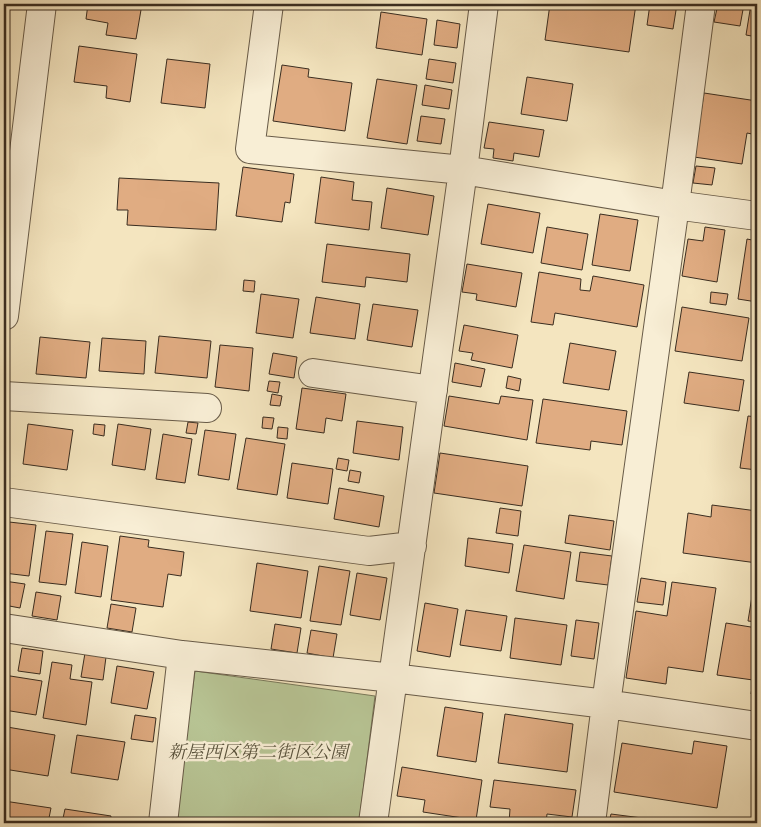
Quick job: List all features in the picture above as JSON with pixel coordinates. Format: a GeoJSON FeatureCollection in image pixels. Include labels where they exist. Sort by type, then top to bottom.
{"type":"FeatureCollection","features":[{"type":"Feature","properties":{"kind":"street"},"geometry":{"type":"LineString","coordinates":[[4,316],[42,4]]}},
{"type":"Feature","properties":{"kind":"street"},"geometry":{"type":"LineString","coordinates":[[269,4],[250,149],[463,170],[675,205],[757,216]]}},
{"type":"Feature","properties":{"kind":"street"},"geometry":{"type":"LineString","coordinates":[[373,823],[484,4]]}},
{"type":"Feature","properties":{"kind":"street"},"geometry":{"type":"LineString","coordinates":[[591,823],[701,4]]}},
{"type":"Feature","properties":{"kind":"street"},"geometry":{"type":"LineString","coordinates":[[312,373],[433,390]]}},
{"type":"Feature","properties":{"kind":"street"},"geometry":{"type":"LineString","coordinates":[[4,396],[207,408]]}},
{"type":"Feature","properties":{"kind":"street"},"geometry":{"type":"LineString","coordinates":[[4,502],[369,551],[412,546]]}},
{"type":"Feature","properties":{"kind":"street"},"geometry":{"type":"LineString","coordinates":[[4,628],[182,655],[606,704],[757,726]]}},
{"type":"Feature","properties":{"kind":"street"},"geometry":{"type":"LineString","coordinates":[[163,823],[182,655]]}},
{"type":"Feature","properties":{"kind":"green space","name":"新屋西区第二街区公園"},"geometry":{"type":"Polygon","coordinates":[[[195,671],[375,696],[359,823],[175,823],[195,671]]]}},
{"type":"Feature","properties":{"kind":"building"},"geometry":{"type":"Polygon","coordinates":[[[88,4],[142,4],[136,39],[106,35],[108,23],[86,19],[88,4]]]}},
{"type":"Feature","properties":{"kind":"building"},"geometry":{"type":"Polygon","coordinates":[[[550,4],[636,4],[629,52],[545,40],[550,4]]]}},
{"type":"Feature","properties":{"kind":"building"},"geometry":{"type":"Polygon","coordinates":[[[650,4],[677,4],[673,29],[647,25],[650,4]]]}},
{"type":"Feature","properties":{"kind":"building"},"geometry":{"type":"Polygon","coordinates":[[[718,4],[744,4],[740,26],[714,22],[718,4]]]}},
{"type":"Feature","properties":{"kind":"building"},"geometry":{"type":"Polygon","coordinates":[[[751,4],[757,4],[757,37],[746,35],[751,4]]]}},
{"type":"Feature","properties":{"kind":"building"},"geometry":{"type":"Polygon","coordinates":[[[381,12],[427,19],[422,55],[376,48],[381,12]]]}},
{"type":"Feature","properties":{"kind":"building"},"geometry":{"type":"Polygon","coordinates":[[[437,20],[460,24],[457,48],[434,45],[437,20]]]}},
{"type":"Feature","properties":{"kind":"building"},"geometry":{"type":"Polygon","coordinates":[[[79,46],[137,54],[130,102],[106,98],[107,86],[74,82],[79,46]]]}},
{"type":"Feature","properties":{"kind":"building"},"geometry":{"type":"Polygon","coordinates":[[[167,59],[210,64],[205,108],[161,103],[167,59]]]}},
{"type":"Feature","properties":{"kind":"building"},"geometry":{"type":"Polygon","coordinates":[[[429,59],[456,63],[453,83],[426,79],[429,59]]]}},
{"type":"Feature","properties":{"kind":"building"},"geometry":{"type":"Polygon","coordinates":[[[282,65],[309,69],[308,77],[352,83],[345,131],[273,121],[282,65]]]}},
{"type":"Feature","properties":{"kind":"building"},"geometry":{"type":"Polygon","coordinates":[[[527,77],[573,84],[567,121],[521,114],[527,77]]]}},
{"type":"Feature","properties":{"kind":"building"},"geometry":{"type":"Polygon","coordinates":[[[377,79],[417,85],[407,144],[367,138],[377,79]]]}},
{"type":"Feature","properties":{"kind":"building"},"geometry":{"type":"Polygon","coordinates":[[[425,85],[452,90],[449,109],[422,105],[425,85]]]}},
{"type":"Feature","properties":{"kind":"building"},"geometry":{"type":"Polygon","coordinates":[[[704,93],[757,101],[757,135],[747,133],[742,164],[694,157],[704,93]]]}},
{"type":"Feature","properties":{"kind":"building"},"geometry":{"type":"Polygon","coordinates":[[[421,116],[445,119],[441,144],[417,141],[421,116]]]}},
{"type":"Feature","properties":{"kind":"building"},"geometry":{"type":"Polygon","coordinates":[[[489,122],[544,130],[539,157],[514,153],[513,161],[493,158],[494,149],[484,148],[489,122]]]}},
{"type":"Feature","properties":{"kind":"building"},"geometry":{"type":"Polygon","coordinates":[[[696,166],[715,168],[712,185],[693,183],[696,166]]]}},
{"type":"Feature","properties":{"kind":"building"},"geometry":{"type":"Polygon","coordinates":[[[243,167],[294,174],[290,203],[285,202],[282,222],[236,216],[243,167]]]}},
{"type":"Feature","properties":{"kind":"building"},"geometry":{"type":"Polygon","coordinates":[[[321,177],[354,182],[352,200],[372,202],[369,230],[315,223],[321,177]]]}},
{"type":"Feature","properties":{"kind":"building"},"geometry":{"type":"Polygon","coordinates":[[[119,178],[219,183],[216,230],[127,225],[128,210],[117,210],[119,178]]]}},
{"type":"Feature","properties":{"kind":"building"},"geometry":{"type":"Polygon","coordinates":[[[387,188],[434,196],[428,235],[381,228],[387,188]]]}},
{"type":"Feature","properties":{"kind":"building"},"geometry":{"type":"Polygon","coordinates":[[[488,204],[540,213],[533,253],[481,244],[488,204]]]}},
{"type":"Feature","properties":{"kind":"building"},"geometry":{"type":"Polygon","coordinates":[[[600,214],[638,220],[630,271],[592,265],[600,214]]]}},
{"type":"Feature","properties":{"kind":"building"},"geometry":{"type":"Polygon","coordinates":[[[547,227],[588,234],[582,270],[541,263],[547,227]]]}},
{"type":"Feature","properties":{"kind":"building"},"geometry":{"type":"Polygon","coordinates":[[[705,227],[725,230],[717,282],[682,276],[688,239],[703,241],[705,227]]]}},
{"type":"Feature","properties":{"kind":"building"},"geometry":{"type":"Polygon","coordinates":[[[747,239],[757,241],[757,302],[738,299],[747,239]]]}},
{"type":"Feature","properties":{"kind":"building"},"geometry":{"type":"Polygon","coordinates":[[[327,244],[410,254],[407,282],[366,277],[365,287],[322,282],[327,244]]]}},
{"type":"Feature","properties":{"kind":"building"},"geometry":{"type":"Polygon","coordinates":[[[467,264],[522,273],[516,307],[476,300],[477,294],[462,292],[467,264]]]}},
{"type":"Feature","properties":{"kind":"building"},"geometry":{"type":"Polygon","coordinates":[[[539,272],[581,279],[580,290],[590,291],[593,276],[644,285],[637,327],[555,313],[553,325],[531,322],[539,272]]]}},
{"type":"Feature","properties":{"kind":"building"},"geometry":{"type":"Polygon","coordinates":[[[244,280],[255,281],[254,292],[243,291],[244,280]]]}},
{"type":"Feature","properties":{"kind":"building"},"geometry":{"type":"Polygon","coordinates":[[[711,292],[728,294],[726,305],[710,303],[711,292]]]}},
{"type":"Feature","properties":{"kind":"building"},"geometry":{"type":"Polygon","coordinates":[[[261,294],[299,299],[293,338],[256,333],[261,294]]]}},
{"type":"Feature","properties":{"kind":"building"},"geometry":{"type":"Polygon","coordinates":[[[316,297],[360,304],[355,339],[310,333],[316,297]]]}},
{"type":"Feature","properties":{"kind":"building"},"geometry":{"type":"Polygon","coordinates":[[[373,304],[418,310],[412,347],[367,340],[373,304]]]}},
{"type":"Feature","properties":{"kind":"building"},"geometry":{"type":"Polygon","coordinates":[[[682,307],[749,318],[742,361],[675,351],[682,307]]]}},
{"type":"Feature","properties":{"kind":"building"},"geometry":{"type":"Polygon","coordinates":[[[464,325],[518,335],[512,368],[471,360],[473,353],[459,351],[464,325]]]}},
{"type":"Feature","properties":{"kind":"building"},"geometry":{"type":"Polygon","coordinates":[[[159,336],[211,341],[207,378],[155,373],[159,336]]]}},
{"type":"Feature","properties":{"kind":"building"},"geometry":{"type":"Polygon","coordinates":[[[40,337],[90,342],[86,378],[36,374],[40,337]]]}},
{"type":"Feature","properties":{"kind":"building"},"geometry":{"type":"Polygon","coordinates":[[[102,338],[146,341],[144,374],[99,371],[102,338]]]}},
{"type":"Feature","properties":{"kind":"building"},"geometry":{"type":"Polygon","coordinates":[[[570,343],[616,351],[609,390],[563,383],[570,343]]]}},
{"type":"Feature","properties":{"kind":"building"},"geometry":{"type":"Polygon","coordinates":[[[220,345],[253,348],[249,391],[215,387],[220,345]]]}},
{"type":"Feature","properties":{"kind":"building"},"geometry":{"type":"Polygon","coordinates":[[[273,353],[297,357],[294,378],[269,374],[273,353]]]}},
{"type":"Feature","properties":{"kind":"building"},"geometry":{"type":"Polygon","coordinates":[[[455,363],[485,369],[481,387],[452,382],[455,363]]]}},
{"type":"Feature","properties":{"kind":"building"},"geometry":{"type":"Polygon","coordinates":[[[689,372],[744,380],[739,411],[684,403],[689,372]]]}},
{"type":"Feature","properties":{"kind":"building"},"geometry":{"type":"Polygon","coordinates":[[[508,376],[521,379],[519,391],[506,388],[508,376]]]}},
{"type":"Feature","properties":{"kind":"building"},"geometry":{"type":"Polygon","coordinates":[[[269,381],[280,382],[278,393],[267,391],[269,381]]]}},
{"type":"Feature","properties":{"kind":"building"},"geometry":{"type":"Polygon","coordinates":[[[302,388],[346,394],[342,421],[326,418],[324,433],[296,429],[302,388]]]}},
{"type":"Feature","properties":{"kind":"building"},"geometry":{"type":"Polygon","coordinates":[[[272,394],[282,396],[280,406],[270,405],[272,394]]]}},
{"type":"Feature","properties":{"kind":"building"},"geometry":{"type":"Polygon","coordinates":[[[449,396],[499,404],[501,396],[533,400],[527,440],[444,426],[449,396]]]}},
{"type":"Feature","properties":{"kind":"building"},"geometry":{"type":"Polygon","coordinates":[[[543,399],[627,411],[622,445],[591,441],[590,450],[536,443],[543,399]]]}},
{"type":"Feature","properties":{"kind":"building"},"geometry":{"type":"Polygon","coordinates":[[[748,416],[757,417],[757,470],[740,468],[748,416]]]}},
{"type":"Feature","properties":{"kind":"building"},"geometry":{"type":"Polygon","coordinates":[[[263,417],[274,418],[272,429],[262,428],[263,417]]]}},
{"type":"Feature","properties":{"kind":"building"},"geometry":{"type":"Polygon","coordinates":[[[357,421],[403,427],[399,460],[353,453],[357,421]]]}},
{"type":"Feature","properties":{"kind":"building"},"geometry":{"type":"Polygon","coordinates":[[[188,422],[198,423],[196,434],[186,433],[188,422]]]}},
{"type":"Feature","properties":{"kind":"building"},"geometry":{"type":"Polygon","coordinates":[[[28,424],[73,430],[67,470],[23,464],[28,424]]]}},
{"type":"Feature","properties":{"kind":"building"},"geometry":{"type":"Polygon","coordinates":[[[94,424],[105,425],[104,436],[93,434],[94,424]]]}},
{"type":"Feature","properties":{"kind":"building"},"geometry":{"type":"Polygon","coordinates":[[[118,424],[151,429],[145,470],[112,465],[118,424]]]}},
{"type":"Feature","properties":{"kind":"building"},"geometry":{"type":"Polygon","coordinates":[[[278,427],[288,428],[287,439],[277,438],[278,427]]]}},
{"type":"Feature","properties":{"kind":"building"},"geometry":{"type":"Polygon","coordinates":[[[205,430],[236,434],[229,480],[198,475],[205,430]]]}},
{"type":"Feature","properties":{"kind":"building"},"geometry":{"type":"Polygon","coordinates":[[[163,434],[192,439],[185,483],[156,479],[163,434]]]}},
{"type":"Feature","properties":{"kind":"building"},"geometry":{"type":"Polygon","coordinates":[[[246,438],[285,444],[277,495],[237,489],[246,438]]]}},
{"type":"Feature","properties":{"kind":"building"},"geometry":{"type":"Polygon","coordinates":[[[440,453],[528,466],[522,506],[434,493],[440,453]]]}},
{"type":"Feature","properties":{"kind":"building"},"geometry":{"type":"Polygon","coordinates":[[[338,458],[349,460],[347,471],[336,469],[338,458]]]}},
{"type":"Feature","properties":{"kind":"building"},"geometry":{"type":"Polygon","coordinates":[[[292,463],[333,469],[328,504],[287,498],[292,463]]]}},
{"type":"Feature","properties":{"kind":"building"},"geometry":{"type":"Polygon","coordinates":[[[350,470],[361,472],[359,483],[348,481],[350,470]]]}},
{"type":"Feature","properties":{"kind":"building"},"geometry":{"type":"Polygon","coordinates":[[[339,488],[384,496],[379,527],[334,519],[339,488]]]}},
{"type":"Feature","properties":{"kind":"building"},"geometry":{"type":"Polygon","coordinates":[[[712,505],[757,511],[757,563],[683,553],[688,513],[711,517],[712,505]]]}},
{"type":"Feature","properties":{"kind":"building"},"geometry":{"type":"Polygon","coordinates":[[[500,508],[521,511],[518,536],[496,533],[500,508]]]}},
{"type":"Feature","properties":{"kind":"building"},"geometry":{"type":"Polygon","coordinates":[[[569,515],[614,521],[610,550],[565,543],[569,515]]]}},
{"type":"Feature","properties":{"kind":"building"},"geometry":{"type":"Polygon","coordinates":[[[9,522],[36,525],[29,576],[4,573],[9,522]]]}},
{"type":"Feature","properties":{"kind":"building"},"geometry":{"type":"Polygon","coordinates":[[[46,531],[73,534],[66,585],[39,582],[46,531]]]}},
{"type":"Feature","properties":{"kind":"building"},"geometry":{"type":"Polygon","coordinates":[[[120,536],[149,540],[148,547],[184,552],[181,576],[168,574],[163,607],[111,600],[120,536]]]}},
{"type":"Feature","properties":{"kind":"building"},"geometry":{"type":"Polygon","coordinates":[[[468,538],[513,544],[509,573],[465,566],[468,538]]]}},
{"type":"Feature","properties":{"kind":"building"},"geometry":{"type":"Polygon","coordinates":[[[82,542],[108,546],[101,597],[75,593],[82,542]]]}},
{"type":"Feature","properties":{"kind":"building"},"geometry":{"type":"Polygon","coordinates":[[[524,545],[571,552],[564,599],[516,591],[524,545]]]}},
{"type":"Feature","properties":{"kind":"building"},"geometry":{"type":"Polygon","coordinates":[[[580,552],[612,556],[608,585],[576,581],[580,552]]]}},
{"type":"Feature","properties":{"kind":"building"},"geometry":{"type":"Polygon","coordinates":[[[257,563],[308,571],[301,618],[250,611],[257,563]]]}},
{"type":"Feature","properties":{"kind":"building"},"geometry":{"type":"Polygon","coordinates":[[[319,566],[350,571],[341,625],[310,621],[319,566]]]}},
{"type":"Feature","properties":{"kind":"building"},"geometry":{"type":"Polygon","coordinates":[[[357,573],[387,578],[380,620],[350,615],[357,573]]]}},
{"type":"Feature","properties":{"kind":"building"},"geometry":{"type":"Polygon","coordinates":[[[641,578],[666,582],[663,605],[637,602],[641,578]]]}},
{"type":"Feature","properties":{"kind":"building"},"geometry":{"type":"Polygon","coordinates":[[[4,581],[25,584],[20,608],[4,605],[4,581]]]}},
{"type":"Feature","properties":{"kind":"building"},"geometry":{"type":"Polygon","coordinates":[[[672,582],[716,588],[703,672],[668,667],[666,684],[626,678],[636,611],[667,616],[672,582]]]}},
{"type":"Feature","properties":{"kind":"building"},"geometry":{"type":"Polygon","coordinates":[[[753,590],[757,591],[757,622],[748,621],[753,590]]]}},
{"type":"Feature","properties":{"kind":"building"},"geometry":{"type":"Polygon","coordinates":[[[36,592],[61,596],[57,620],[32,616],[36,592]]]}},
{"type":"Feature","properties":{"kind":"building"},"geometry":{"type":"Polygon","coordinates":[[[425,603],[458,609],[450,657],[417,651],[425,603]]]}},
{"type":"Feature","properties":{"kind":"building"},"geometry":{"type":"Polygon","coordinates":[[[111,604],[136,608],[132,632],[107,628],[111,604]]]}},
{"type":"Feature","properties":{"kind":"building"},"geometry":{"type":"Polygon","coordinates":[[[466,610],[507,616],[501,651],[460,645],[466,610]]]}},
{"type":"Feature","properties":{"kind":"building"},"geometry":{"type":"Polygon","coordinates":[[[515,618],[567,625],[561,665],[510,658],[515,618]]]}},
{"type":"Feature","properties":{"kind":"building"},"geometry":{"type":"Polygon","coordinates":[[[576,620],[599,623],[594,659],[571,656],[576,620]]]}},
{"type":"Feature","properties":{"kind":"building"},"geometry":{"type":"Polygon","coordinates":[[[726,623],[757,628],[757,695],[751,694],[753,680],[717,675],[726,623]]]}},
{"type":"Feature","properties":{"kind":"building"},"geometry":{"type":"Polygon","coordinates":[[[275,624],[301,628],[297,653],[271,649],[275,624]]]}},
{"type":"Feature","properties":{"kind":"building"},"geometry":{"type":"Polygon","coordinates":[[[311,630],[337,634],[333,658],[307,653],[311,630]]]}},
{"type":"Feature","properties":{"kind":"building"},"geometry":{"type":"Polygon","coordinates":[[[22,648],[43,651],[40,674],[18,671],[22,648]]]}},
{"type":"Feature","properties":{"kind":"building"},"geometry":{"type":"Polygon","coordinates":[[[85,653],[106,657],[103,680],[81,677],[85,653]]]}},
{"type":"Feature","properties":{"kind":"building"},"geometry":{"type":"Polygon","coordinates":[[[52,662],[72,665],[70,679],[92,682],[86,725],[43,718],[52,662]]]}},
{"type":"Feature","properties":{"kind":"building"},"geometry":{"type":"Polygon","coordinates":[[[117,666],[154,672],[147,709],[111,703],[117,666]]]}},
{"type":"Feature","properties":{"kind":"building"},"geometry":{"type":"Polygon","coordinates":[[[4,675],[42,681],[36,715],[4,710],[4,675]]]}},
{"type":"Feature","properties":{"kind":"building"},"geometry":{"type":"Polygon","coordinates":[[[445,707],[483,713],[476,762],[437,756],[445,707]]]}},
{"type":"Feature","properties":{"kind":"building"},"geometry":{"type":"Polygon","coordinates":[[[505,714],[573,724],[567,772],[498,763],[505,714]]]}},
{"type":"Feature","properties":{"kind":"building"},"geometry":{"type":"Polygon","coordinates":[[[135,715],[156,718],[153,742],[131,739],[135,715]]]}},
{"type":"Feature","properties":{"kind":"building"},"geometry":{"type":"Polygon","coordinates":[[[7,727],[55,735],[48,776],[4,769],[4,747],[7,727]]]}},
{"type":"Feature","properties":{"kind":"building"},"geometry":{"type":"Polygon","coordinates":[[[77,735],[125,742],[118,780],[71,773],[77,735]]]}},
{"type":"Feature","properties":{"kind":"building"},"geometry":{"type":"Polygon","coordinates":[[[694,741],[727,746],[717,808],[614,792],[622,743],[692,754],[694,741]]]}},
{"type":"Feature","properties":{"kind":"building"},"geometry":{"type":"Polygon","coordinates":[[[402,767],[482,780],[476,820],[423,812],[425,800],[397,796],[402,767]]]}},
{"type":"Feature","properties":{"kind":"building"},"geometry":{"type":"Polygon","coordinates":[[[494,780],[576,790],[572,817],[547,814],[546,823],[509,823],[510,809],[490,807],[494,780]]]}},
{"type":"Feature","properties":{"kind":"building"},"geometry":{"type":"Polygon","coordinates":[[[4,801],[51,808],[48,823],[4,823],[4,801]]]}},
{"type":"Feature","properties":{"kind":"building"},"geometry":{"type":"Polygon","coordinates":[[[65,809],[111,816],[110,823],[62,823],[65,809]]]}},
{"type":"Feature","properties":{"kind":"building"},"geometry":{"type":"Polygon","coordinates":[[[611,814],[642,818],[641,823],[609,823],[611,814]]]}}]}
